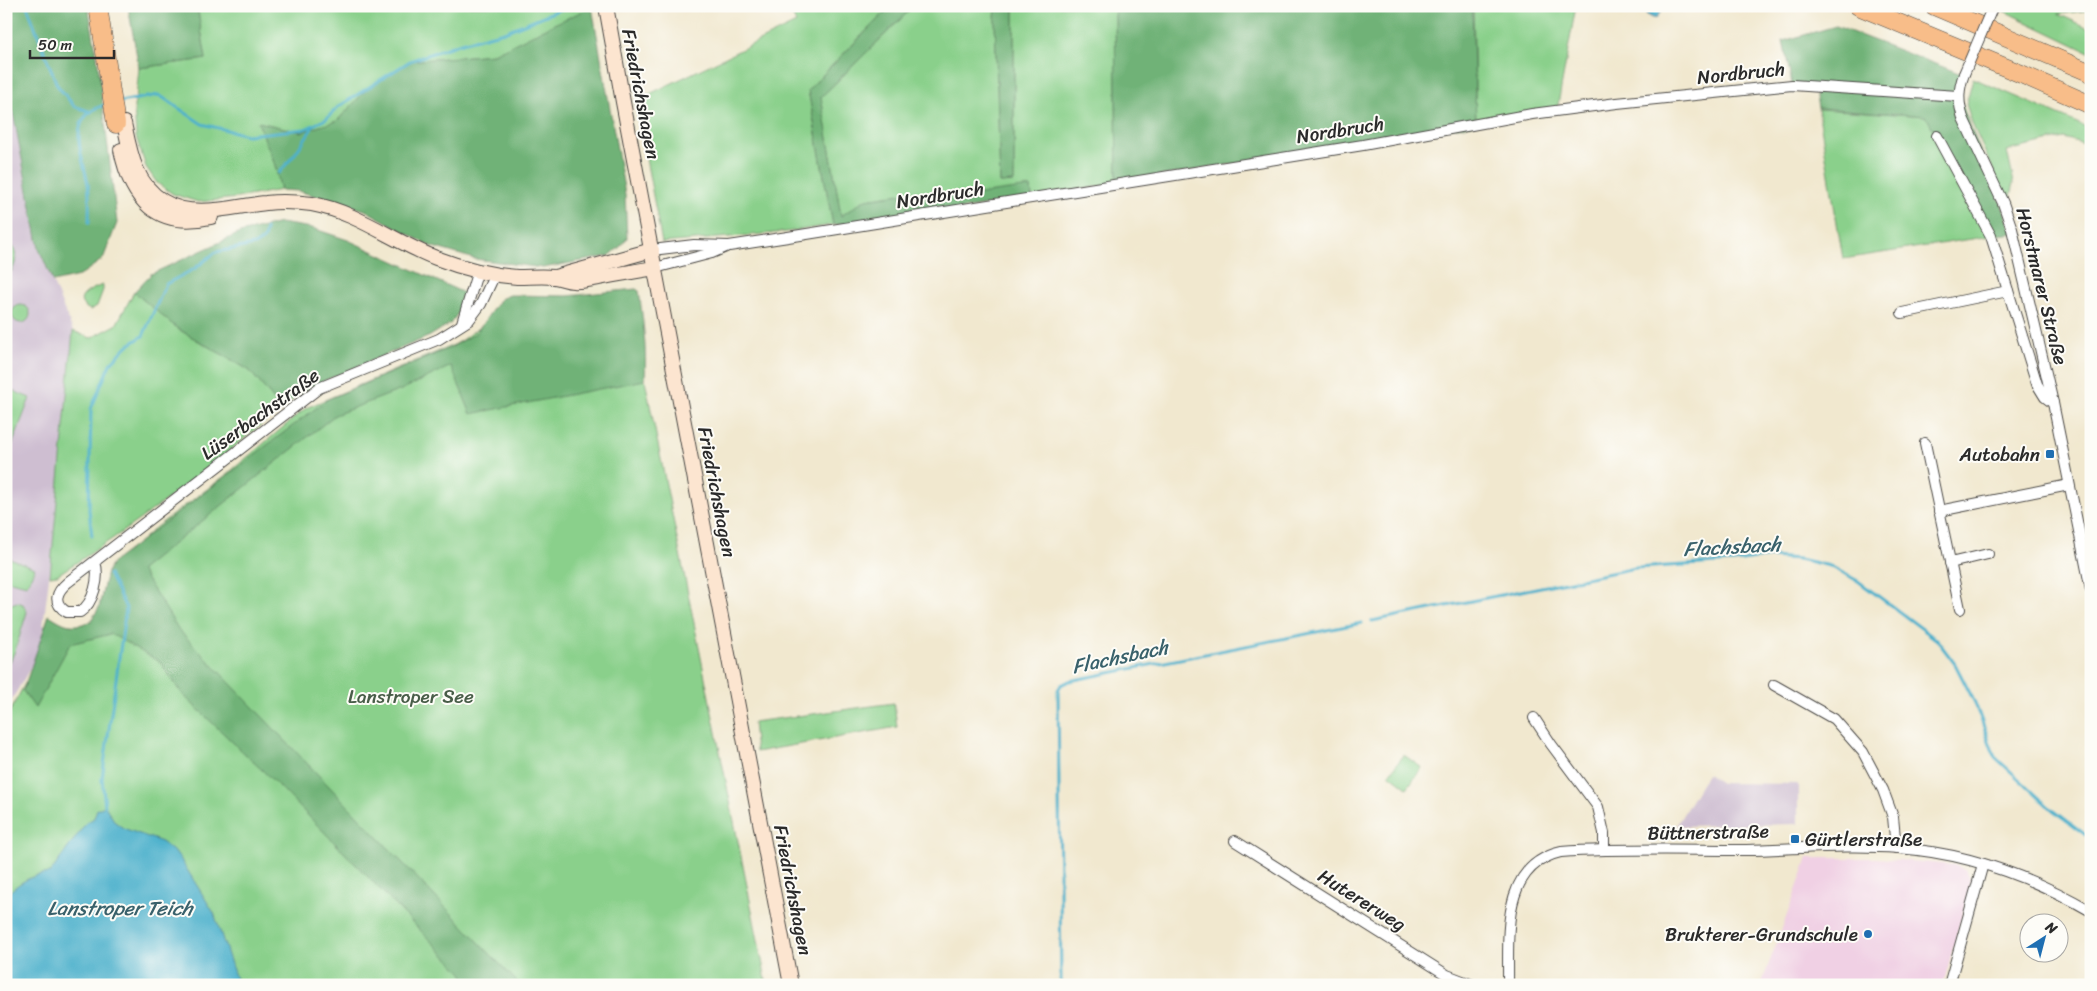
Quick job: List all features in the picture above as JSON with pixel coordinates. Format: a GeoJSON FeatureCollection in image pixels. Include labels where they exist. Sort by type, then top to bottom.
{"type":"FeatureCollection","features":[{"type":"Feature","properties":{"kind":"highway"},"geometry":{"type":"LineString","coordinates":[[98,6],[113,77]]}},
{"type":"Feature","properties":{"kind":"highway"},"geometry":{"type":"LineString","coordinates":[[104,6],[120,123]]}},
{"type":"Feature","properties":{"kind":"highway"},"geometry":{"type":"LineString","coordinates":[[1858,6],[2019,72],[2091,105]]}},
{"type":"Feature","properties":{"kind":"highway"},"geometry":{"type":"LineString","coordinates":[[1934,6],[2091,74]]}},
{"type":"Feature","properties":{"kind":"main road","name":"Friedrichshagen"},"geometry":{"type":"LineString","coordinates":[[606,6],[622,102],[652,250],[791,985]]}},
{"type":"Feature","properties":{"kind":"main road"},"geometry":{"type":"LineString","coordinates":[[120,123],[142,182],[152,194],[176,207],[194,210],[228,209],[268,202],[312,204],[360,220],[397,241],[436,258],[495,274],[554,277],[574,282],[655,268]]}},
{"type":"Feature","properties":{"kind":"main road"},"geometry":{"type":"LineString","coordinates":[[554,277],[652,250]]}},
{"type":"Feature","properties":{"kind":"street"},"geometry":{"type":"LineString","coordinates":[[1958,96],[1964,74],[1994,6]]}},
{"type":"Feature","properties":{"kind":"street","name":"Nordbruch"},"geometry":{"type":"LineString","coordinates":[[652,250],[694,245],[730,246],[1363,145],[1532,114],[1617,102],[1792,85],[1958,96]]}},
{"type":"Feature","properties":{"kind":"street","name":"Horstmarer Straße"},"geometry":{"type":"LineString","coordinates":[[1958,96],[1963,118],[2003,203],[2012,228],[2054,403],[2091,590]]}},
{"type":"Feature","properties":{"kind":"street","name":"Horstmarer Straße"},"geometry":{"type":"LineString","coordinates":[[1937,136],[1991,236],[2037,384],[2044,397],[2054,403]]}},
{"type":"Feature","properties":{"kind":"street","name":"Nordbruch"},"geometry":{"type":"LineString","coordinates":[[655,268],[717,252],[730,246]]}},
{"type":"Feature","properties":{"kind":"street"},"geometry":{"type":"LineString","coordinates":[[462,323],[478,270]]}},
{"type":"Feature","properties":{"kind":"street","name":"Lüserbachstraße"},"geometry":{"type":"LineString","coordinates":[[94,562],[98,572],[90,602],[80,612],[67,612],[58,604],[56,598],[58,591],[94,562],[319,388],[439,339],[475,315],[495,274]]}},
{"type":"Feature","properties":{"kind":"street","name":"Horstmarer Straße"},"geometry":{"type":"LineString","coordinates":[[1902,313],[2008,291]]}},
{"type":"Feature","properties":{"kind":"street"},"geometry":{"type":"LineString","coordinates":[[1925,443],[1960,609]]}},
{"type":"Feature","properties":{"kind":"street"},"geometry":{"type":"LineString","coordinates":[[1939,511],[2069,485]]}},
{"type":"Feature","properties":{"kind":"street"},"geometry":{"type":"LineString","coordinates":[[1950,563],[1988,554]]}},
{"type":"Feature","properties":{"kind":"street"},"geometry":{"type":"LineString","coordinates":[[1774,685],[1834,719],[1863,752],[1883,790],[1892,817],[1896,848]]}},
{"type":"Feature","properties":{"kind":"street"},"geometry":{"type":"LineString","coordinates":[[1534,718],[1551,744],[1598,806],[1604,833],[1604,850]]}},
{"type":"Feature","properties":{"kind":"street","name":"Hutererweg"},"geometry":{"type":"LineString","coordinates":[[1236,841],[1448,975],[1473,985]]}},
{"type":"Feature","properties":{"kind":"street","name":"Büttnerstraße"},"geometry":{"type":"LineString","coordinates":[[1508,985],[1512,899],[1518,883],[1529,868],[1541,858],[1550,854],[1604,850],[1896,848],[1956,856],[2021,876],[2041,884],[2091,911]]}},
{"type":"Feature","properties":{"kind":"street"},"geometry":{"type":"LineString","coordinates":[[1949,985],[1982,864]]}},
{"type":"Feature","properties":{"kind":"shaded area"},"geometry":{"type":"Polygon","coordinates":[[[6,75],[39,249],[73,331],[52,554],[40,651],[6,710],[6,75]]]}},
{"type":"Feature","properties":{"kind":"shaded area"},"geometry":{"type":"Polygon","coordinates":[[[1707,774],[1721,783],[1798,784],[1798,824],[1676,826],[1707,774]]]}},
{"type":"Feature","properties":{"kind":"shaded area","name":"Brukterer-Grundschule"},"geometry":{"type":"Polygon","coordinates":[[[1808,858],[1877,858],[1954,865],[1967,871],[1970,886],[1943,985],[1761,985],[1808,858]]]}},
{"type":"Feature","properties":{"kind":"green space"},"geometry":{"type":"Polygon","coordinates":[[[6,6],[88,6],[97,56],[117,223],[103,259],[79,276],[53,282],[39,249],[6,75],[6,6]]]}},
{"type":"Feature","properties":{"kind":"green space"},"geometry":{"type":"Polygon","coordinates":[[[128,6],[197,6],[206,59],[139,68],[128,6]]]}},
{"type":"Feature","properties":{"kind":"green space"},"geometry":{"type":"Polygon","coordinates":[[[197,6],[592,7],[494,54],[410,61],[370,86],[337,121],[301,132],[258,122],[275,165],[281,190],[237,198],[198,202],[173,194],[157,183],[146,167],[136,137],[134,106],[139,68],[206,59],[197,6]]]}},
{"type":"Feature","properties":{"kind":"green space"},"geometry":{"type":"Polygon","coordinates":[[[788,6],[891,6],[808,90],[833,225],[786,232],[662,243],[635,101],[796,23],[788,6]]]}},
{"type":"Feature","properties":{"kind":"green space"},"geometry":{"type":"Polygon","coordinates":[[[891,6],[914,6],[821,97],[841,216],[866,199],[900,194],[925,198],[972,195],[1031,187],[1032,198],[894,220],[833,225],[808,90],[891,6]]]}},
{"type":"Feature","properties":{"kind":"green space"},"geometry":{"type":"Polygon","coordinates":[[[914,6],[996,6],[1000,183],[1014,182],[1014,6],[1115,6],[1117,183],[1032,198],[1031,188],[925,198],[900,194],[866,199],[841,216],[821,97],[914,6]]]}},
{"type":"Feature","properties":{"kind":"green space"},"geometry":{"type":"Polygon","coordinates":[[[996,6],[1014,6],[1014,182],[1000,183],[995,20],[996,6]]]}},
{"type":"Feature","properties":{"kind":"green space"},"geometry":{"type":"Polygon","coordinates":[[[1115,6],[1472,6],[1476,124],[1117,183],[1115,6]]]}},
{"type":"Feature","properties":{"kind":"green space"},"geometry":{"type":"Polygon","coordinates":[[[1473,6],[1576,6],[1557,110],[1476,124],[1473,6]]]}},
{"type":"Feature","properties":{"kind":"green space"},"geometry":{"type":"Polygon","coordinates":[[[2004,6],[2091,6],[2091,10],[2058,14],[2091,29],[2091,53],[2002,10],[2004,6]]]}},
{"type":"Feature","properties":{"kind":"green space"},"geometry":{"type":"Polygon","coordinates":[[[592,7],[625,194],[627,238],[609,256],[543,268],[475,259],[430,246],[365,210],[298,191],[281,190],[275,165],[258,122],[301,132],[337,121],[370,86],[410,61],[494,54],[592,7]]]}},
{"type":"Feature","properties":{"kind":"green space"},"geometry":{"type":"Polygon","coordinates":[[[1836,26],[1964,75],[1958,95],[2013,233],[1991,236],[1926,116],[1818,108],[1814,86],[1792,84],[1783,41],[1836,26]]]}},
{"type":"Feature","properties":{"kind":"green space"},"geometry":{"type":"Polygon","coordinates":[[[1973,78],[2091,129],[2091,146],[2064,138],[2007,151],[2014,183],[2009,204],[1973,126],[1966,104],[1973,78]]]}},
{"type":"Feature","properties":{"kind":"green space"},"geometry":{"type":"Polygon","coordinates":[[[1818,109],[1926,116],[1991,236],[1843,259],[1818,109]]]}},
{"type":"Feature","properties":{"kind":"green space"},"geometry":{"type":"Polygon","coordinates":[[[280,223],[312,228],[348,240],[466,294],[461,309],[451,323],[430,336],[314,385],[281,408],[249,370],[178,329],[134,292],[151,274],[240,233],[280,223]]]}},
{"type":"Feature","properties":{"kind":"green space"},"geometry":{"type":"Polygon","coordinates":[[[6,238],[14,248],[16,258],[13,268],[6,278],[6,238]]]}},
{"type":"Feature","properties":{"kind":"green space"},"geometry":{"type":"Polygon","coordinates":[[[103,285],[97,306],[90,310],[84,306],[81,302],[84,295],[103,285]]]}},
{"type":"Feature","properties":{"kind":"green space"},"geometry":{"type":"Polygon","coordinates":[[[636,289],[639,291],[643,324],[645,380],[471,414],[451,366],[401,390],[335,415],[141,570],[179,630],[520,985],[469,985],[462,973],[282,789],[183,695],[160,662],[111,634],[70,644],[35,708],[23,691],[49,615],[69,625],[90,622],[99,608],[107,572],[113,562],[328,399],[450,348],[476,333],[500,299],[510,295],[567,296],[636,289]]]}},
{"type":"Feature","properties":{"kind":"green space"},"geometry":{"type":"Polygon","coordinates":[[[134,292],[178,329],[249,370],[281,408],[227,453],[144,516],[57,575],[50,576],[73,331],[91,338],[116,325],[134,292]]]}},
{"type":"Feature","properties":{"kind":"green space","name":"Lanstroper See"},"geometry":{"type":"Polygon","coordinates":[[[634,292],[645,380],[767,985],[6,985],[6,719],[29,676],[49,615],[69,625],[90,622],[99,608],[107,572],[155,528],[226,475],[306,408],[456,344],[481,326],[502,300],[558,299],[634,292]]]}},
{"type":"Feature","properties":{"kind":"green space"},"geometry":{"type":"Polygon","coordinates":[[[17,305],[25,305],[30,310],[28,321],[17,323],[12,318],[12,310],[17,305]]]}},
{"type":"Feature","properties":{"kind":"green space"},"geometry":{"type":"Polygon","coordinates":[[[6,388],[30,398],[6,461],[6,388]]]}},
{"type":"Feature","properties":{"kind":"green space"},"geometry":{"type":"Polygon","coordinates":[[[6,557],[35,568],[27,585],[6,580],[6,557]]]}},
{"type":"Feature","properties":{"kind":"green space"},"geometry":{"type":"Polygon","coordinates":[[[17,602],[23,604],[27,612],[15,651],[6,670],[6,606],[17,602]]]}},
{"type":"Feature","properties":{"kind":"green space"},"geometry":{"type":"Polygon","coordinates":[[[894,703],[897,727],[756,752],[753,722],[894,703]]]}},
{"type":"Feature","properties":{"kind":"green space"},"geometry":{"type":"Polygon","coordinates":[[[1404,755],[1422,768],[1407,788],[1389,774],[1404,755]]]}},
{"type":"Feature","properties":{"kind":"water"},"geometry":{"type":"Polygon","coordinates":[[[1642,6],[1660,6],[1660,13],[1655,19],[1647,15],[1642,6]]]}},
{"type":"Feature","properties":{"kind":"water","name":"Lanstroper Teich"},"geometry":{"type":"Polygon","coordinates":[[[105,806],[115,822],[123,828],[162,842],[178,855],[214,913],[238,985],[6,985],[6,895],[26,880],[37,875],[50,873],[86,823],[94,818],[97,809],[105,806]]]}},
{"type":"Feature","properties":{"kind":"waterway"},"geometry":{"type":"LineString","coordinates":[[27,6],[57,85],[74,106],[91,112]]}},
{"type":"Feature","properties":{"kind":"waterway"},"geometry":{"type":"LineString","coordinates":[[120,102],[159,95],[202,124],[247,135],[305,129],[326,119],[338,107],[410,61],[461,43],[504,32],[566,7]]}},
{"type":"Feature","properties":{"kind":"waterway"},"geometry":{"type":"LineString","coordinates":[[89,223],[89,189],[79,136],[85,116],[95,109],[109,104]]}},
{"type":"Feature","properties":{"kind":"waterway"},"geometry":{"type":"LineString","coordinates":[[279,173],[295,154],[314,125]]}},
{"type":"Feature","properties":{"kind":"waterway"},"geometry":{"type":"LineString","coordinates":[[92,536],[89,510],[91,409],[110,364],[127,346],[143,336],[166,284],[194,269],[216,252],[254,245],[264,239],[266,229]]}},
{"type":"Feature","properties":{"kind":"waterway","name":"Flachsbach"},"geometry":{"type":"LineString","coordinates":[[1372,621],[1635,568],[1734,562],[1771,557],[1799,559],[1830,566],[1858,581],[1937,640],[1955,664],[1975,703],[1995,757],[2049,807],[2091,839]]}},
{"type":"Feature","properties":{"kind":"waterway"},"geometry":{"type":"LineString","coordinates":[[105,806],[102,779],[126,608],[109,574]]}},
{"type":"Feature","properties":{"kind":"waterway","name":"Flachsbach"},"geometry":{"type":"LineString","coordinates":[[1061,985],[1058,690],[1061,685],[1069,681],[1362,623]]}},
{"type":"Feature","properties":{"kind":"place","name":"Autobahn"},"geometry":{"type":"Point","coordinates":[2050,454]}},
{"type":"Feature","properties":{"kind":"place","name":"Gürtlerstraße"},"geometry":{"type":"Point","coordinates":[1795,839]}},
{"type":"Feature","properties":{"kind":"place","name":"Brukterer-Grundschule"},"geometry":{"type":"Point","coordinates":[1868,934]}}]}
